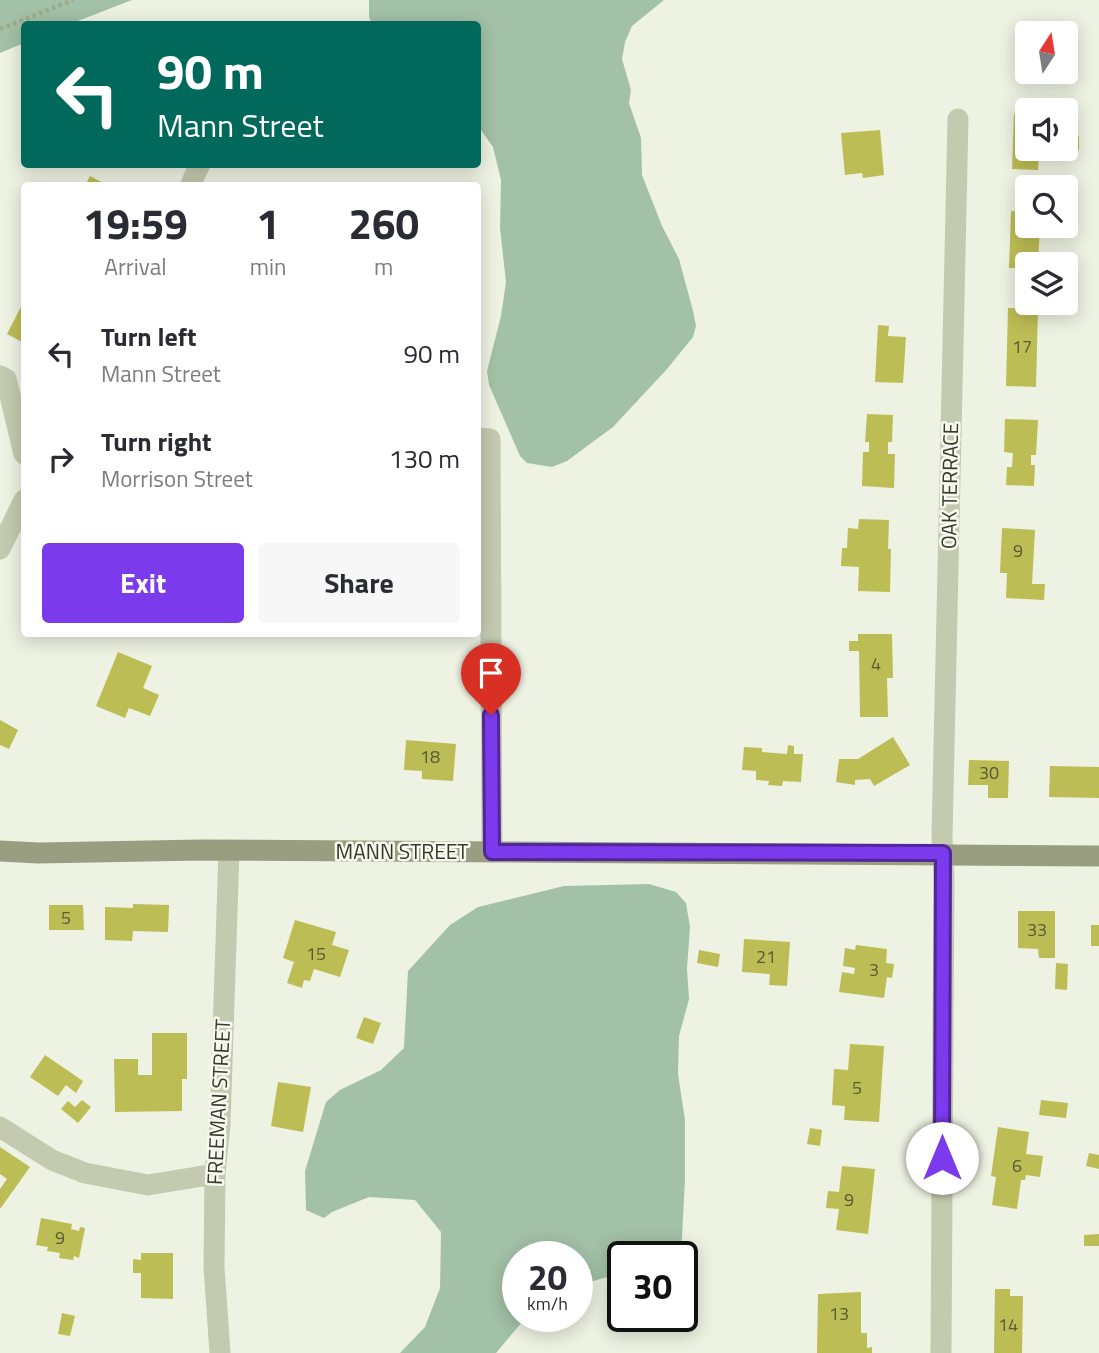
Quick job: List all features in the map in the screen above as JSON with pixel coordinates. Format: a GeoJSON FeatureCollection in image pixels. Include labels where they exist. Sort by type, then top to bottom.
{"type":"FeatureCollection","features":[{"type":"Feature","properties":{"kind":"street","name":"OAK TERRACE"},"geometry":{"type":"LineString","coordinates":[[941,1353],[943,810],[958,119]]}},
{"type":"Feature","properties":{"kind":"street"},"geometry":{"type":"LineString","coordinates":[[0,376],[6,379],[21,442]]}},
{"type":"Feature","properties":{"kind":"street"},"geometry":{"type":"LineString","coordinates":[[481,438],[490,439],[492,852]]}},
{"type":"Feature","properties":{"kind":"street"},"geometry":{"type":"LineString","coordinates":[[0,548],[21,506]]}},
{"type":"Feature","properties":{"kind":"street","name":"MANN STREET"},"geometry":{"type":"LineString","coordinates":[[0,851],[943,853],[1099,856]]}},
{"type":"Feature","properties":{"kind":"street","name":"FREEMAN STREET"},"geometry":{"type":"LineString","coordinates":[[220,1353],[214,1267],[215,1174],[220,1124],[229,851]]}},
{"type":"Feature","properties":{"kind":"street"},"geometry":{"type":"LineString","coordinates":[[0,1127],[52,1160],[85,1173],[148,1185],[215,1174]]}},
{"type":"Feature","properties":{"kind":"path"},"geometry":{"type":"LineString","coordinates":[[0,29],[73,0]]}},
{"type":"Feature","properties":{"kind":"green space"},"geometry":{"type":"Polygon","coordinates":[[[0,0],[132,0],[78,21],[21,21],[21,44],[0,53],[0,0]]]}},
{"type":"Feature","properties":{"kind":"green space"},"geometry":{"type":"Polygon","coordinates":[[[369,0],[664,0],[632,26],[622,59],[631,90],[629,103],[641,138],[642,175],[662,226],[679,259],[696,326],[693,337],[667,369],[613,427],[567,461],[552,467],[527,463],[520,456],[489,385],[487,371],[501,316],[506,282],[500,228],[501,180],[493,147],[481,130],[481,21],[371,21],[369,0]]]}},
{"type":"Feature","properties":{"kind":"green space"},"geometry":{"type":"Polygon","coordinates":[[[649,884],[676,892],[686,903],[690,927],[687,969],[689,999],[679,1036],[678,1074],[685,1120],[682,1241],[607,1241],[607,1277],[593,1281],[593,1241],[502,1241],[502,1332],[514,1332],[496,1353],[400,1353],[425,1327],[440,1288],[441,1232],[415,1200],[369,1197],[324,1218],[306,1210],[305,1171],[326,1102],[340,1090],[381,1070],[404,1048],[408,971],[450,925],[478,907],[564,886],[649,884]]]}},
{"type":"Feature","properties":{"kind":"building"},"geometry":{"type":"Polygon","coordinates":[[[1015,114],[1015,161],[1038,161],[1038,170],[1012,169],[1015,114]]]}},
{"type":"Feature","properties":{"kind":"building"},"geometry":{"type":"Polygon","coordinates":[[[880,130],[884,175],[863,178],[862,173],[845,175],[841,133],[880,130]]]}},
{"type":"Feature","properties":{"kind":"building"},"geometry":{"type":"Polygon","coordinates":[[[90,176],[101,182],[87,182],[90,176]]]}},
{"type":"Feature","properties":{"kind":"building"},"geometry":{"type":"Polygon","coordinates":[[[1011,211],[1015,211],[1015,238],[1039,238],[1039,252],[1015,252],[1015,268],[1009,268],[1011,211]]]}},
{"type":"Feature","properties":{"kind":"building"},"geometry":{"type":"Polygon","coordinates":[[[21,307],[21,341],[7,334],[21,307]]]}},
{"type":"Feature","properties":{"kind":"building"},"geometry":{"type":"Polygon","coordinates":[[[1008,308],[1015,308],[1015,315],[1038,315],[1036,387],[1006,386],[1008,308]]]}},
{"type":"Feature","properties":{"kind":"building"},"geometry":{"type":"Polygon","coordinates":[[[878,325],[889,326],[888,336],[906,337],[903,383],[875,382],[878,325]]]}},
{"type":"Feature","properties":{"kind":"building"},"geometry":{"type":"Polygon","coordinates":[[[867,414],[893,415],[892,442],[888,442],[888,454],[895,454],[894,488],[862,486],[863,452],[869,452],[869,442],[865,442],[867,414]]]}},
{"type":"Feature","properties":{"kind":"building"},"geometry":{"type":"Polygon","coordinates":[[[1005,419],[1038,420],[1036,455],[1031,455],[1031,465],[1035,465],[1034,486],[1006,485],[1007,467],[1012,467],[1013,453],[1004,452],[1005,419]]]}},
{"type":"Feature","properties":{"kind":"building"},"geometry":{"type":"Polygon","coordinates":[[[859,519],[889,520],[890,592],[858,591],[859,567],[841,566],[842,548],[847,548],[848,528],[858,529],[859,519]]]}},
{"type":"Feature","properties":{"kind":"building"},"geometry":{"type":"Polygon","coordinates":[[[1002,528],[1035,530],[1032,584],[1045,584],[1044,600],[1006,598],[1007,573],[1000,573],[1002,528]]]}},
{"type":"Feature","properties":{"kind":"building"},"geometry":{"type":"Polygon","coordinates":[[[858,634],[892,634],[893,678],[887,678],[888,717],[860,717],[859,651],[849,651],[849,641],[858,641],[858,634]]]}},
{"type":"Feature","properties":{"kind":"building"},"geometry":{"type":"Polygon","coordinates":[[[118,652],[152,666],[143,688],[159,695],[150,716],[129,708],[125,718],[96,706],[118,652]]]}},
{"type":"Feature","properties":{"kind":"building"},"geometry":{"type":"Polygon","coordinates":[[[0,720],[18,730],[9,749],[0,745],[0,720]]]}},
{"type":"Feature","properties":{"kind":"building"},"geometry":{"type":"Polygon","coordinates":[[[893,737],[910,765],[874,786],[870,779],[855,780],[855,785],[836,782],[839,759],[858,759],[893,737]]]}},
{"type":"Feature","properties":{"kind":"building"},"geometry":{"type":"Polygon","coordinates":[[[406,740],[456,744],[453,781],[422,779],[422,771],[404,770],[406,740]]]}},
{"type":"Feature","properties":{"kind":"building"},"geometry":{"type":"Polygon","coordinates":[[[788,745],[794,746],[794,754],[803,754],[801,782],[783,781],[782,786],[768,785],[769,781],[756,780],[756,771],[742,770],[744,747],[787,754],[788,745]]]}},
{"type":"Feature","properties":{"kind":"building"},"geometry":{"type":"Polygon","coordinates":[[[969,760],[1009,761],[1008,798],[988,798],[988,785],[968,785],[969,760]]]}},
{"type":"Feature","properties":{"kind":"building"},"geometry":{"type":"Polygon","coordinates":[[[1050,766],[1099,767],[1099,798],[1049,797],[1050,766]]]}},
{"type":"Feature","properties":{"kind":"building"},"geometry":{"type":"Polygon","coordinates":[[[133,904],[169,905],[168,932],[133,931],[132,941],[105,940],[105,907],[133,908],[133,904]]]}},
{"type":"Feature","properties":{"kind":"building"},"geometry":{"type":"Polygon","coordinates":[[[49,905],[83,905],[84,930],[49,930],[49,905]]]}},
{"type":"Feature","properties":{"kind":"building"},"geometry":{"type":"Polygon","coordinates":[[[1018,911],[1055,911],[1055,958],[1039,958],[1038,949],[1018,948],[1018,911]]]}},
{"type":"Feature","properties":{"kind":"building"},"geometry":{"type":"Polygon","coordinates":[[[295,920],[336,932],[332,945],[349,950],[340,977],[314,969],[310,981],[304,980],[302,988],[287,983],[294,962],[283,958],[295,920]]]}},
{"type":"Feature","properties":{"kind":"building"},"geometry":{"type":"Polygon","coordinates":[[[1091,925],[1099,925],[1099,946],[1091,946],[1091,925]]]}},
{"type":"Feature","properties":{"kind":"building"},"geometry":{"type":"Polygon","coordinates":[[[744,939],[790,942],[787,986],[769,985],[770,974],[742,972],[744,939]]]}},
{"type":"Feature","properties":{"kind":"building"},"geometry":{"type":"Polygon","coordinates":[[[856,945],[887,949],[886,963],[894,964],[892,978],[887,977],[884,998],[839,992],[842,972],[854,974],[855,968],[843,966],[845,948],[855,950],[856,945]]]}},
{"type":"Feature","properties":{"kind":"building"},"geometry":{"type":"Polygon","coordinates":[[[699,950],[720,954],[718,967],[697,963],[699,950]]]}},
{"type":"Feature","properties":{"kind":"building"},"geometry":{"type":"Polygon","coordinates":[[[1056,963],[1068,964],[1067,990],[1055,989],[1056,963]]]}},
{"type":"Feature","properties":{"kind":"building"},"geometry":{"type":"Polygon","coordinates":[[[364,1017],[381,1023],[373,1044],[356,1038],[364,1017]]]}},
{"type":"Feature","properties":{"kind":"building"},"geometry":{"type":"Polygon","coordinates":[[[152,1033],[187,1033],[187,1079],[182,1079],[182,1111],[115,1112],[114,1059],[138,1059],[138,1075],[152,1075],[152,1033]]]}},
{"type":"Feature","properties":{"kind":"building"},"geometry":{"type":"Polygon","coordinates":[[[850,1044],[884,1046],[879,1122],[844,1120],[845,1106],[832,1105],[834,1069],[848,1070],[850,1044]]]}},
{"type":"Feature","properties":{"kind":"building"},"geometry":{"type":"Polygon","coordinates":[[[45,1055],[83,1081],[76,1093],[66,1085],[58,1096],[30,1077],[45,1055]]]}},
{"type":"Feature","properties":{"kind":"building"},"geometry":{"type":"Polygon","coordinates":[[[278,1082],[311,1087],[303,1132],[271,1126],[278,1082]]]}},
{"type":"Feature","properties":{"kind":"building"},"geometry":{"type":"Polygon","coordinates":[[[82,1100],[91,1107],[78,1123],[61,1109],[68,1101],[75,1107],[82,1100]]]}},
{"type":"Feature","properties":{"kind":"building"},"geometry":{"type":"Polygon","coordinates":[[[1041,1100],[1068,1103],[1066,1118],[1039,1115],[1041,1100]]]}},
{"type":"Feature","properties":{"kind":"building"},"geometry":{"type":"Polygon","coordinates":[[[998,1127],[1029,1132],[1026,1154],[1043,1156],[1040,1177],[1026,1175],[1025,1180],[1021,1180],[1017,1209],[992,1205],[996,1177],[991,1176],[998,1127]]]}},
{"type":"Feature","properties":{"kind":"building"},"geometry":{"type":"Polygon","coordinates":[[[810,1128],[822,1130],[820,1146],[807,1144],[810,1128]]]}},
{"type":"Feature","properties":{"kind":"building"},"geometry":{"type":"Polygon","coordinates":[[[0,1147],[30,1167],[0,1209],[0,1189],[7,1179],[0,1174],[0,1147]]]}},
{"type":"Feature","properties":{"kind":"building"},"geometry":{"type":"Polygon","coordinates":[[[1089,1153],[1099,1155],[1099,1169],[1086,1166],[1089,1153]]]}},
{"type":"Feature","properties":{"kind":"building"},"geometry":{"type":"Polygon","coordinates":[[[842,1166],[875,1169],[868,1234],[836,1230],[839,1209],[826,1208],[828,1191],[839,1192],[842,1166]]]}},
{"type":"Feature","properties":{"kind":"building"},"geometry":{"type":"Polygon","coordinates":[[[41,1218],[72,1224],[71,1229],[79,1231],[80,1227],[85,1228],[79,1258],[59,1258],[60,1253],[47,1251],[48,1247],[36,1245],[41,1218]]]}},
{"type":"Feature","properties":{"kind":"building"},"geometry":{"type":"Polygon","coordinates":[[[1099,1234],[1099,1246],[1084,1246],[1084,1235],[1099,1234]]]}},
{"type":"Feature","properties":{"kind":"building"},"geometry":{"type":"Polygon","coordinates":[[[141,1253],[173,1253],[173,1299],[141,1298],[141,1273],[133,1273],[133,1259],[141,1260],[141,1253]]]}},
{"type":"Feature","properties":{"kind":"building"},"geometry":{"type":"Polygon","coordinates":[[[995,1289],[1010,1289],[1010,1296],[1023,1296],[1022,1353],[994,1353],[995,1289]]]}},
{"type":"Feature","properties":{"kind":"building"},"geometry":{"type":"Polygon","coordinates":[[[861,1292],[861,1333],[867,1333],[867,1348],[872,1347],[872,1353],[817,1353],[818,1294],[861,1292]]]}},
{"type":"Feature","properties":{"kind":"building"},"geometry":{"type":"Polygon","coordinates":[[[62,1313],[75,1316],[70,1336],[58,1334],[62,1313]]]}},
{"type":"Feature","properties":{"kind":"route"},"geometry":{"type":"LineString","coordinates":[[491,715],[492,852],[943,853],[942,1158]]}}]}
